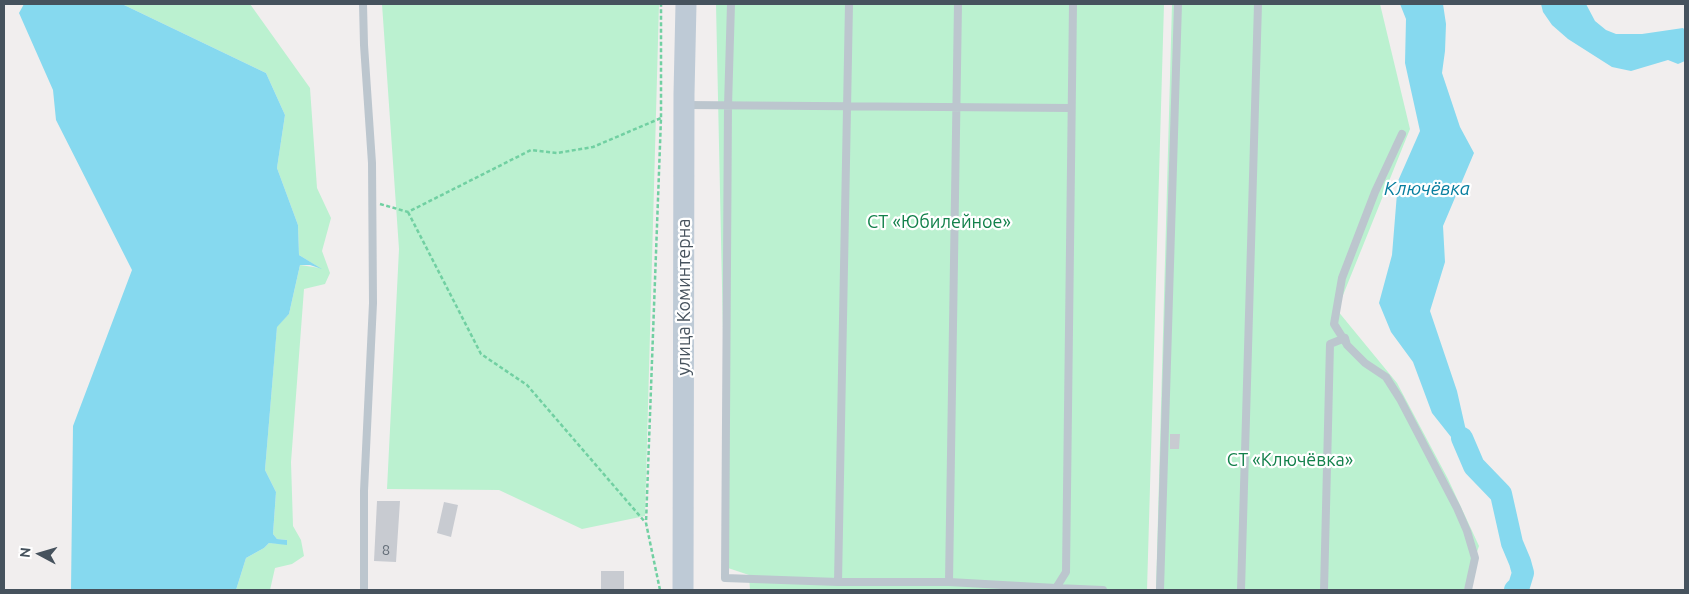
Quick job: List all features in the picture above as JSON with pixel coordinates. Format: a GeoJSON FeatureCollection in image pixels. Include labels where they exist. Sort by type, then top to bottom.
{"type":"FeatureCollection","features":[{"type":"Feature","properties":{"kind":"street","name":"улица Коминтерна"},"geometry":{"type":"LineString","coordinates":[[683,590],[686,4]]}},
{"type":"Feature","properties":{"kind":"lane"},"geometry":{"type":"LineString","coordinates":[[363,4],[372,163],[374,303],[364,491],[364,590]]}},
{"type":"Feature","properties":{"kind":"lane"},"geometry":{"type":"LineString","coordinates":[[731,4],[728,106],[725,578],[838,582],[949,582],[1103,590]]}},
{"type":"Feature","properties":{"kind":"lane"},"geometry":{"type":"LineString","coordinates":[[838,582],[849,4]]}},
{"type":"Feature","properties":{"kind":"lane"},"geometry":{"type":"LineString","coordinates":[[949,582],[958,4]]}},
{"type":"Feature","properties":{"kind":"lane"},"geometry":{"type":"LineString","coordinates":[[1056,588],[1066,572],[1070,108],[1073,4]]}},
{"type":"Feature","properties":{"kind":"lane"},"geometry":{"type":"LineString","coordinates":[[1160,590],[1178,4]]}},
{"type":"Feature","properties":{"kind":"lane"},"geometry":{"type":"LineString","coordinates":[[1242,590],[1258,4]]}},
{"type":"Feature","properties":{"kind":"lane"},"geometry":{"type":"LineString","coordinates":[[684,105],[1070,108]]}},
{"type":"Feature","properties":{"kind":"lane"},"geometry":{"type":"LineString","coordinates":[[1402,134],[1375,192],[1342,278],[1334,324],[1345,342],[1365,363],[1386,377],[1400,399],[1457,508],[1467,531],[1475,558],[1468,590]]}},
{"type":"Feature","properties":{"kind":"lane"},"geometry":{"type":"LineString","coordinates":[[1324,590],[1330,344],[1345,342]]}},
{"type":"Feature","properties":{"kind":"path"},"geometry":{"type":"LineString","coordinates":[[660,590],[646,523],[660,118],[661,4]]}},
{"type":"Feature","properties":{"kind":"path"},"geometry":{"type":"LineString","coordinates":[[373,201],[408,212],[531,150],[557,153],[593,147],[660,118]]}},
{"type":"Feature","properties":{"kind":"path"},"geometry":{"type":"LineString","coordinates":[[408,212],[480,354],[527,385],[646,523]]}},
{"type":"Feature","properties":{"kind":"green space"},"geometry":{"type":"Polygon","coordinates":[[[122,4],[250,4],[310,88],[317,188],[331,218],[322,251],[330,273],[325,284],[304,289],[291,462],[293,526],[301,540],[304,556],[292,564],[275,568],[270,590],[236,590],[246,558],[269,543],[287,544],[287,540],[277,539],[273,534],[276,492],[265,470],[277,326],[289,314],[300,265],[320,268],[299,255],[298,225],[277,168],[285,115],[266,73],[122,4]]]}},
{"type":"Feature","properties":{"kind":"green space"},"geometry":{"type":"Polygon","coordinates":[[[382,4],[659,4],[645,516],[582,529],[499,490],[387,489],[399,249],[382,4]]]}},
{"type":"Feature","properties":{"kind":"green space","name":"СТ «Юбилейное»"},"geometry":{"type":"Polygon","coordinates":[[[716,4],[1164,4],[1147,590],[750,590],[749,575],[728,568],[716,4]]]}},
{"type":"Feature","properties":{"kind":"green space","name":"СТ «Ключёвка»"},"geometry":{"type":"Polygon","coordinates":[[[1172,4],[1380,4],[1410,129],[1337,310],[1397,383],[1448,479],[1479,546],[1464,590],[1156,590],[1172,4]]]}},
{"type":"Feature","properties":{"kind":"water"},"geometry":{"type":"Polygon","coordinates":[[[24,4],[122,4],[266,73],[285,115],[277,168],[298,225],[299,255],[322,269],[310,265],[300,265],[289,314],[277,327],[265,470],[276,492],[273,534],[277,539],[287,540],[287,545],[269,543],[246,558],[236,590],[71,590],[73,426],[132,270],[56,120],[53,90],[19,13],[24,4]]]}},
{"type":"Feature","properties":{"kind":"water","name":"Ключёвка"},"geometry":{"type":"Polygon","coordinates":[[[1400,4],[1443,4],[1446,24],[1442,73],[1460,127],[1474,153],[1443,226],[1445,262],[1430,311],[1457,391],[1474,466],[1432,413],[1413,362],[1391,332],[1379,303],[1392,255],[1398,181],[1420,131],[1405,63],[1406,19],[1400,4]]]}},
{"type":"Feature","properties":{"kind":"water"},"geometry":{"type":"Polygon","coordinates":[[[1541,4],[1586,4],[1595,21],[1606,30],[1616,34],[1642,34],[1683,28],[1685,30],[1685,61],[1678,64],[1668,60],[1631,71],[1612,67],[1568,39],[1552,25],[1543,12],[1541,4]]]}},
{"type":"Feature","properties":{"kind":"building"},"geometry":{"type":"Polygon","coordinates":[[[1170,434],[1180,434],[1179,449],[1170,449],[1170,434]]]}},
{"type":"Feature","properties":{"kind":"building"},"geometry":{"type":"Polygon","coordinates":[[[377,501],[400,501],[396,562],[374,561],[377,501]]]}},
{"type":"Feature","properties":{"kind":"building"},"geometry":{"type":"Polygon","coordinates":[[[444,502],[458,505],[451,537],[437,533],[444,502]]]}},
{"type":"Feature","properties":{"kind":"building"},"geometry":{"type":"Polygon","coordinates":[[[601,571],[624,571],[624,590],[601,590],[601,571]]]}},
{"type":"Feature","properties":{"kind":"waterway","name":"Ключёвка"},"geometry":{"type":"LineString","coordinates":[[1462,438],[1474,466],[1501,494],[1512,543],[1523,573],[1519,586],[1515,590]]}}]}
